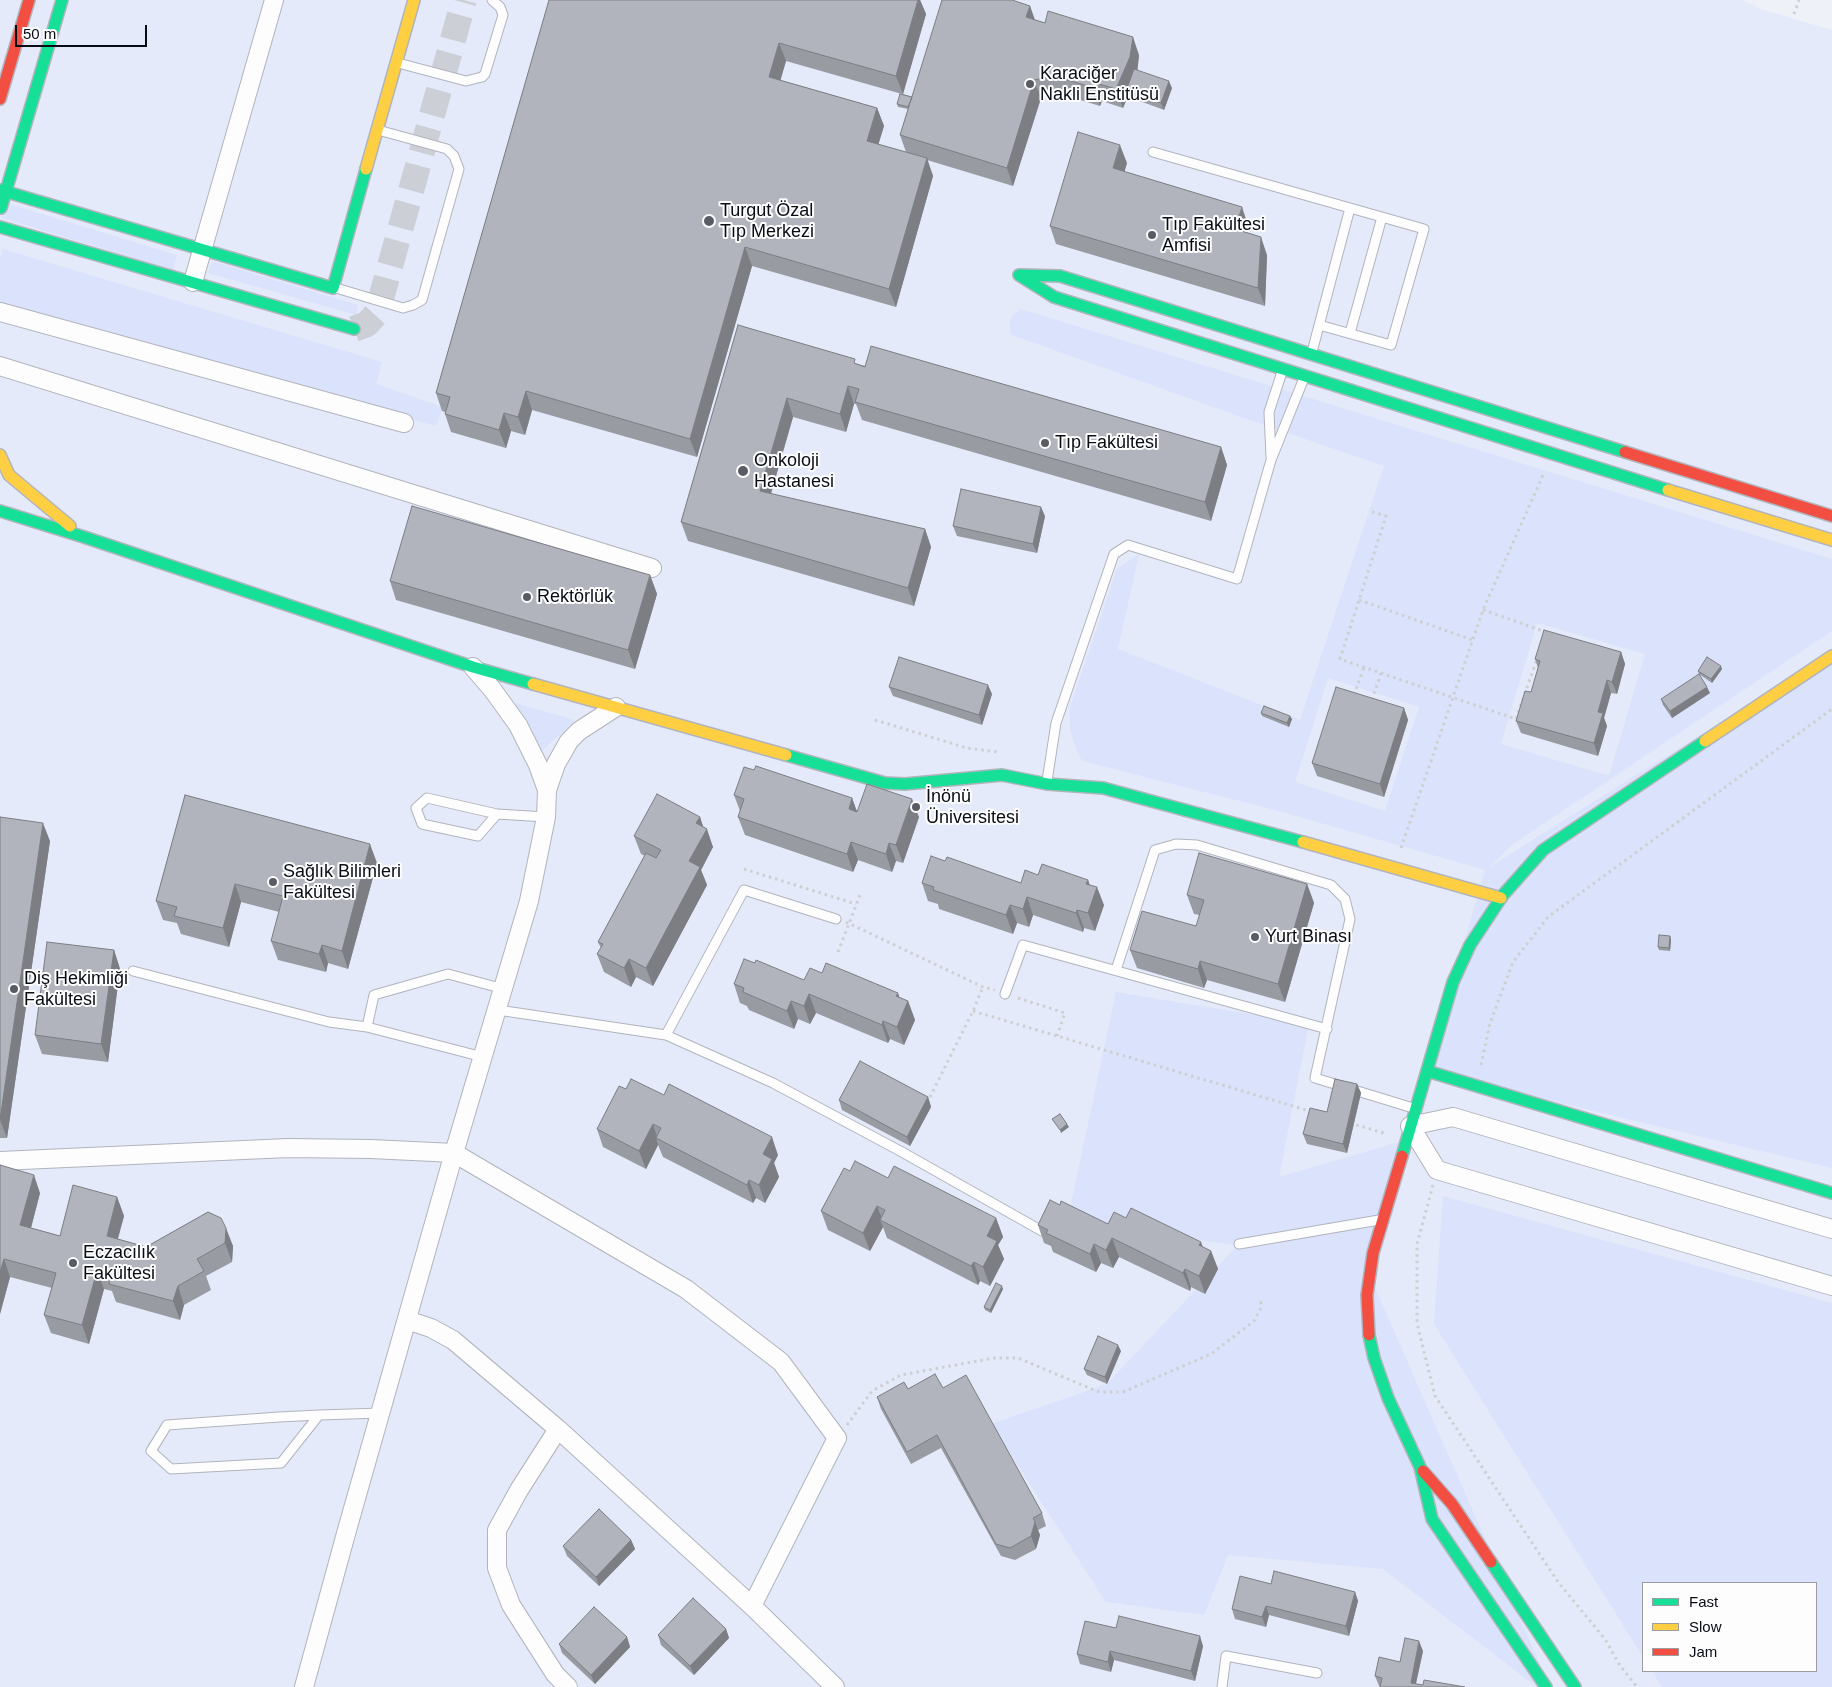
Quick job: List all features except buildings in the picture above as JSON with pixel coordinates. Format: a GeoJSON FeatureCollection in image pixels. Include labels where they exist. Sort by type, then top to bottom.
{"type":"FeatureCollection","features":[{"type":"Feature","properties":{"kind":"street"},"geometry":{"type":"LineString","coordinates":[[0,99],[29,0]]}},
{"type":"Feature","properties":{"kind":"street"},"geometry":{"type":"LineString","coordinates":[[0,212],[3,191],[62,0]]}},
{"type":"Feature","properties":{"kind":"street"},"geometry":{"type":"LineString","coordinates":[[193,282],[274,0]]}},
{"type":"Feature","properties":{"kind":"street"},"geometry":{"type":"LineString","coordinates":[[3,191],[333,288],[414,0]]}},
{"type":"Feature","properties":{"kind":"street"},"geometry":{"type":"LineString","coordinates":[[0,227],[354,329]]}},
{"type":"Feature","properties":{"kind":"street"},"geometry":{"type":"LineString","coordinates":[[1832,516],[1308,366],[1283,369],[1054,297],[1019,275],[1060,276],[1308,366],[1552,454],[1832,540]]}},
{"type":"Feature","properties":{"kind":"street"},"geometry":{"type":"LineString","coordinates":[[0,312],[404,423]]}},
{"type":"Feature","properties":{"kind":"street"},"geometry":{"type":"LineString","coordinates":[[0,366],[652,568]]}},
{"type":"Feature","properties":{"kind":"street"},"geometry":{"type":"LineString","coordinates":[[0,455],[9,475],[84,537]]}},
{"type":"Feature","properties":{"kind":"street"},"geometry":{"type":"LineString","coordinates":[[0,511],[84,537],[473,667],[885,783],[924,783],[1002,775],[1047,784],[1103,788],[1394,867],[1500,898]]}},
{"type":"Feature","properties":{"kind":"street"},"geometry":{"type":"LineString","coordinates":[[1546,1687],[1432,1519],[1420,1467],[1380,1378],[1369,1337],[1367,1295],[1373,1253],[1382,1219],[1453,982],[1474,940],[1500,898],[1544,850],[1832,656]]}},
{"type":"Feature","properties":{"kind":"street"},"geometry":{"type":"LineString","coordinates":[[473,667],[492,689],[518,725],[538,765],[547,790]]}},
{"type":"Feature","properties":{"kind":"street"},"geometry":{"type":"LineString","coordinates":[[304,1687],[454,1153],[529,901],[546,817],[547,790],[556,764],[569,740],[579,731],[616,707]]}},
{"type":"Feature","properties":{"kind":"street"},"geometry":{"type":"LineString","coordinates":[[1427,1071],[1832,1193]]}},
{"type":"Feature","properties":{"kind":"street"},"geometry":{"type":"LineString","coordinates":[[1408,1133],[1453,1118],[1832,1229]]}},
{"type":"Feature","properties":{"kind":"street"},"geometry":{"type":"LineString","coordinates":[[1408,1133],[1437,1170],[1832,1286]]}},
{"type":"Feature","properties":{"kind":"street"},"geometry":{"type":"LineString","coordinates":[[0,1161],[288,1148],[454,1153],[686,1289],[781,1362],[837,1438],[752,1606]]}},
{"type":"Feature","properties":{"kind":"street"},"geometry":{"type":"LineString","coordinates":[[407,1320],[431,1328],[453,1340],[558,1429],[752,1606],[835,1687]]}},
{"type":"Feature","properties":{"kind":"street"},"geometry":{"type":"LineString","coordinates":[[558,1429],[519,1490],[497,1530],[496,1568],[511,1605],[555,1674],[568,1687]]}},
{"type":"Feature","properties":{"kind":"street"},"geometry":{"type":"LineString","coordinates":[[1420,1467],[1452,1504],[1575,1687]]}},
{"type":"Feature","properties":{"kind":"lane"},"geometry":{"type":"LineString","coordinates":[[397,63],[466,81],[482,77],[485,74],[503,14],[500,7],[492,0]]}},
{"type":"Feature","properties":{"kind":"lane"},"geometry":{"type":"LineString","coordinates":[[333,288],[403,308],[422,300],[459,169],[458,164],[454,156],[447,149],[378,130]]}},
{"type":"Feature","properties":{"kind":"lane"},"geometry":{"type":"LineString","coordinates":[[1153,152],[1424,229],[1391,345],[1319,325]]}},
{"type":"Feature","properties":{"kind":"lane"},"geometry":{"type":"LineString","coordinates":[[1047,784],[1056,723],[1114,554],[1128,545],[1237,579],[1271,460],[1308,366],[1350,208]]}},
{"type":"Feature","properties":{"kind":"lane"},"geometry":{"type":"LineString","coordinates":[[1350,334],[1382,217]]}},
{"type":"Feature","properties":{"kind":"lane"},"geometry":{"type":"LineString","coordinates":[[1271,460],[1270,412],[1283,369],[1308,366]]}},
{"type":"Feature","properties":{"kind":"lane"},"geometry":{"type":"LineString","coordinates":[[497,814],[478,836],[422,824],[416,808],[427,798],[497,814],[546,817]]}},
{"type":"Feature","properties":{"kind":"lane"},"geometry":{"type":"LineString","coordinates":[[1116,970],[1155,850],[1176,844],[1197,845],[1331,885],[1345,899],[1350,919],[1315,1078],[1416,1109]]}},
{"type":"Feature","properties":{"kind":"lane"},"geometry":{"type":"LineString","coordinates":[[666,1035],[744,890],[836,919]]}},
{"type":"Feature","properties":{"kind":"lane"},"geometry":{"type":"LineString","coordinates":[[1005,994],[1023,944],[1327,1029]]}},
{"type":"Feature","properties":{"kind":"lane"},"geometry":{"type":"LineString","coordinates":[[133,972],[329,1022],[367,1027],[483,1057]]}},
{"type":"Feature","properties":{"kind":"lane"},"geometry":{"type":"LineString","coordinates":[[367,1027],[374,996],[448,974],[504,989]]}},
{"type":"Feature","properties":{"kind":"lane"},"geometry":{"type":"LineString","coordinates":[[498,1010],[666,1035],[773,1083],[902,1152],[1042,1231]]}},
{"type":"Feature","properties":{"kind":"lane"},"geometry":{"type":"LineString","coordinates":[[1239,1244],[1382,1219]]}},
{"type":"Feature","properties":{"kind":"lane"},"geometry":{"type":"LineString","coordinates":[[319,1415],[281,1463],[171,1469],[152,1451],[167,1425],[319,1415],[381,1413]]}},
{"type":"Feature","properties":{"kind":"lane"},"geometry":{"type":"LineString","coordinates":[[1222,1687],[1226,1656],[1317,1673]]}},
{"type":"Feature","properties":{"kind":"path"},"geometry":{"type":"LineString","coordinates":[[1794,14],[1799,0]]}},
{"type":"Feature","properties":{"kind":"path"},"geometry":{"type":"LineString","coordinates":[[1394,867],[1483,610],[1552,454]]}},
{"type":"Feature","properties":{"kind":"path"},"geometry":{"type":"LineString","coordinates":[[1372,512],[1386,516],[1340,659],[1516,719],[1537,658]]}},
{"type":"Feature","properties":{"kind":"path"},"geometry":{"type":"LineString","coordinates":[[1359,600],[1473,640]]}},
{"type":"Feature","properties":{"kind":"path"},"geometry":{"type":"LineString","coordinates":[[1483,610],[1546,632],[1543,640]]}},
{"type":"Feature","properties":{"kind":"path"},"geometry":{"type":"LineString","coordinates":[[1354,694],[1364,667]]}},
{"type":"Feature","properties":{"kind":"path"},"geometry":{"type":"LineString","coordinates":[[1372,700],[1381,673]]}},
{"type":"Feature","properties":{"kind":"path"},"geometry":{"type":"LineString","coordinates":[[1473,1085],[1480,1074],[1490,1023],[1513,962],[1548,917],[1832,708]]}},
{"type":"Feature","properties":{"kind":"path"},"geometry":{"type":"LineString","coordinates":[[875,720],[967,748],[1004,753]]}},
{"type":"Feature","properties":{"kind":"path"},"geometry":{"type":"LineString","coordinates":[[744,869],[856,904],[860,895]]}},
{"type":"Feature","properties":{"kind":"path"},"geometry":{"type":"LineString","coordinates":[[836,919],[983,987],[1064,1013],[1057,1036]]}},
{"type":"Feature","properties":{"kind":"path"},"geometry":{"type":"LineString","coordinates":[[924,1108],[973,1011],[983,987]]}},
{"type":"Feature","properties":{"kind":"path"},"geometry":{"type":"LineString","coordinates":[[973,1011],[1321,1115]]}},
{"type":"Feature","properties":{"kind":"path"},"geometry":{"type":"LineString","coordinates":[[1350,1123],[1408,1133]]}},
{"type":"Feature","properties":{"kind":"path"},"geometry":{"type":"LineString","coordinates":[[1437,1170],[1417,1244],[1417,1323],[1435,1396],[1558,1582],[1605,1639],[1619,1664],[1637,1687]]}},
{"type":"Feature","properties":{"kind":"path"},"geometry":{"type":"LineString","coordinates":[[837,1438],[872,1391],[901,1375],[994,1358],[1018,1358],[1099,1392],[1123,1392],[1211,1354],[1254,1321],[1260,1308],[1261,1300]]}},
{"type":"Feature","properties":{"kind":"shaded area","name":"İnönü Üniversitesi"},"geometry":{"type":"Polygon","coordinates":[[[0,0],[1743,0],[1764,10],[1832,30],[1832,1687],[0,1687],[0,0]]]}},
{"type":"Feature","properties":{"kind":"shaded area"},"geometry":{"type":"Polygon","coordinates":[[[6,203],[177,255],[173,270],[2,218],[6,203]]]}},
{"type":"Feature","properties":{"kind":"shaded area"},"geometry":{"type":"Polygon","coordinates":[[[3,249],[382,362],[376,384],[443,407],[436,426],[0,308],[0,259],[3,249]]]}},
{"type":"Feature","properties":{"kind":"shaded area"},"geometry":{"type":"Polygon","coordinates":[[[212,261],[358,305],[356,315],[208,273],[212,261]]]}},
{"type":"Feature","properties":{"kind":"shaded area"},"geometry":{"type":"Polygon","coordinates":[[[1021,309],[1832,559],[1832,631],[1513,844],[1488,868],[1832,652],[1832,1168],[1427,1071],[1485,870],[1275,810],[1082,761],[1070,730],[1070,707],[1117,569],[1139,554],[1118,649],[1300,720],[1384,466],[1012,335],[1010,320],[1021,309]],[[1537,623],[1501,744],[1607,775],[1610,773],[1645,654],[1537,623]],[[1328,678],[1295,782],[1385,811],[1419,707],[1328,678]]]}},
{"type":"Feature","properties":{"kind":"shaded area"},"geometry":{"type":"Polygon","coordinates":[[[512,702],[575,720],[542,751],[512,702]]]}},
{"type":"Feature","properties":{"kind":"shaded area"},"geometry":{"type":"Polygon","coordinates":[[[1116,992],[1309,1024],[1279,1177],[1406,1140],[1369,1274],[1550,1687],[1537,1687],[1383,1569],[1228,1555],[1204,1615],[1106,1602],[991,1424],[1107,1384],[1238,1245],[1067,1223],[1116,992]]]}},
{"type":"Feature","properties":{"kind":"shaded area"},"geometry":{"type":"Polygon","coordinates":[[[1443,1196],[1832,1303],[1832,1687],[1662,1687],[1653,1672],[1817,1672],[1817,1582],[1642,1582],[1642,1655],[1434,1324],[1443,1196]]]}},
{"type":"Feature","properties":{"kind":"tunnel"},"geometry":{"type":"LineString","coordinates":[[354,329],[367,324],[377,313],[464,0]]}},
{"type":"Feature","properties":{"kind":"traffic: fast"},"geometry":{"type":"LineString","coordinates":[[1,208],[62,0]]}},
{"type":"Feature","properties":{"kind":"traffic: fast"},"geometry":{"type":"LineString","coordinates":[[0,190],[333,288],[366,169]]}},
{"type":"Feature","properties":{"kind":"traffic: fast"},"geometry":{"type":"LineString","coordinates":[[0,227],[354,329]]}},
{"type":"Feature","properties":{"kind":"traffic: fast"},"geometry":{"type":"LineString","coordinates":[[1019,275],[1054,297],[1668,490]]}},
{"type":"Feature","properties":{"kind":"traffic: fast"},"geometry":{"type":"LineString","coordinates":[[1020,275],[1060,276],[1625,452]]}},
{"type":"Feature","properties":{"kind":"traffic: fast"},"geometry":{"type":"LineString","coordinates":[[0,511],[84,537],[473,667],[533,684]]}},
{"type":"Feature","properties":{"kind":"traffic: fast"},"geometry":{"type":"LineString","coordinates":[[1402,1156],[1453,982],[1470,945],[1503,895],[1543,850],[1705,741]]}},
{"type":"Feature","properties":{"kind":"traffic: fast"},"geometry":{"type":"LineString","coordinates":[[786,755],[885,783],[905,784],[1002,775],[1047,784],[1103,788],[1303,842]]}},
{"type":"Feature","properties":{"kind":"traffic: fast"},"geometry":{"type":"LineString","coordinates":[[1427,1071],[1832,1193]]}},
{"type":"Feature","properties":{"kind":"traffic: fast"},"geometry":{"type":"LineString","coordinates":[[1369,1335],[1374,1358],[1388,1398],[1420,1467],[1432,1519],[1546,1687]]}},
{"type":"Feature","properties":{"kind":"traffic: fast"},"geometry":{"type":"LineString","coordinates":[[1491,1562],[1575,1687]]}},
{"type":"Feature","properties":{"kind":"traffic: slow"},"geometry":{"type":"LineString","coordinates":[[366,169],[414,0]]}},
{"type":"Feature","properties":{"kind":"traffic: slow"},"geometry":{"type":"LineString","coordinates":[[0,455],[9,475],[70,526]]}},
{"type":"Feature","properties":{"kind":"traffic: slow"},"geometry":{"type":"LineString","coordinates":[[1668,490],[1832,540]]}},
{"type":"Feature","properties":{"kind":"traffic: slow"},"geometry":{"type":"LineString","coordinates":[[1705,741],[1832,656]]}},
{"type":"Feature","properties":{"kind":"traffic: slow"},"geometry":{"type":"LineString","coordinates":[[533,684],[786,755]]}},
{"type":"Feature","properties":{"kind":"traffic: slow"},"geometry":{"type":"LineString","coordinates":[[1303,842],[1501,898]]}},
{"type":"Feature","properties":{"kind":"traffic: jam"},"geometry":{"type":"LineString","coordinates":[[0,99],[29,0]]}},
{"type":"Feature","properties":{"kind":"traffic: jam"},"geometry":{"type":"LineString","coordinates":[[1625,452],[1832,516]]}},
{"type":"Feature","properties":{"kind":"traffic: jam"},"geometry":{"type":"LineString","coordinates":[[1369,1335],[1367,1295],[1373,1253],[1402,1156]]}},
{"type":"Feature","properties":{"kind":"traffic: jam"},"geometry":{"type":"LineString","coordinates":[[1423,1471],[1452,1504],[1491,1562]]}},
{"type":"Feature","properties":{"kind":"place","name":"Karaciğer Nakli Enstitüsü"},"geometry":{"type":"Point","coordinates":[1030,84]}},
{"type":"Feature","properties":{"kind":"place","name":"Turgut Özal Tıp Merkezi"},"geometry":{"type":"Point","coordinates":[709,221]}},
{"type":"Feature","properties":{"kind":"place","name":"Tıp Fakültesi Amfisi"},"geometry":{"type":"Point","coordinates":[1152,235]}},
{"type":"Feature","properties":{"kind":"place","name":"Tıp Fakültesi"},"geometry":{"type":"Point","coordinates":[1045,443]}},
{"type":"Feature","properties":{"kind":"place","name":"Onkoloji Hastanesi"},"geometry":{"type":"Point","coordinates":[743,471]}},
{"type":"Feature","properties":{"kind":"place","name":"Rektörlük"},"geometry":{"type":"Point","coordinates":[527,597]}},
{"type":"Feature","properties":{"kind":"place","name":"İnönü Üniversitesi"},"geometry":{"type":"Point","coordinates":[916,807]}},
{"type":"Feature","properties":{"kind":"place","name":"Sağlık Bilimleri Fakültesi"},"geometry":{"type":"Point","coordinates":[273,882]}},
{"type":"Feature","properties":{"kind":"place","name":"Yurt Binası"},"geometry":{"type":"Point","coordinates":[1255,937]}},
{"type":"Feature","properties":{"kind":"place","name":"Diş Hekimliği Fakültesi"},"geometry":{"type":"Point","coordinates":[14,989]}},
{"type":"Feature","properties":{"kind":"place","name":"Eczacılık Fakültesi"},"geometry":{"type":"Point","coordinates":[73,1263]}}]}
